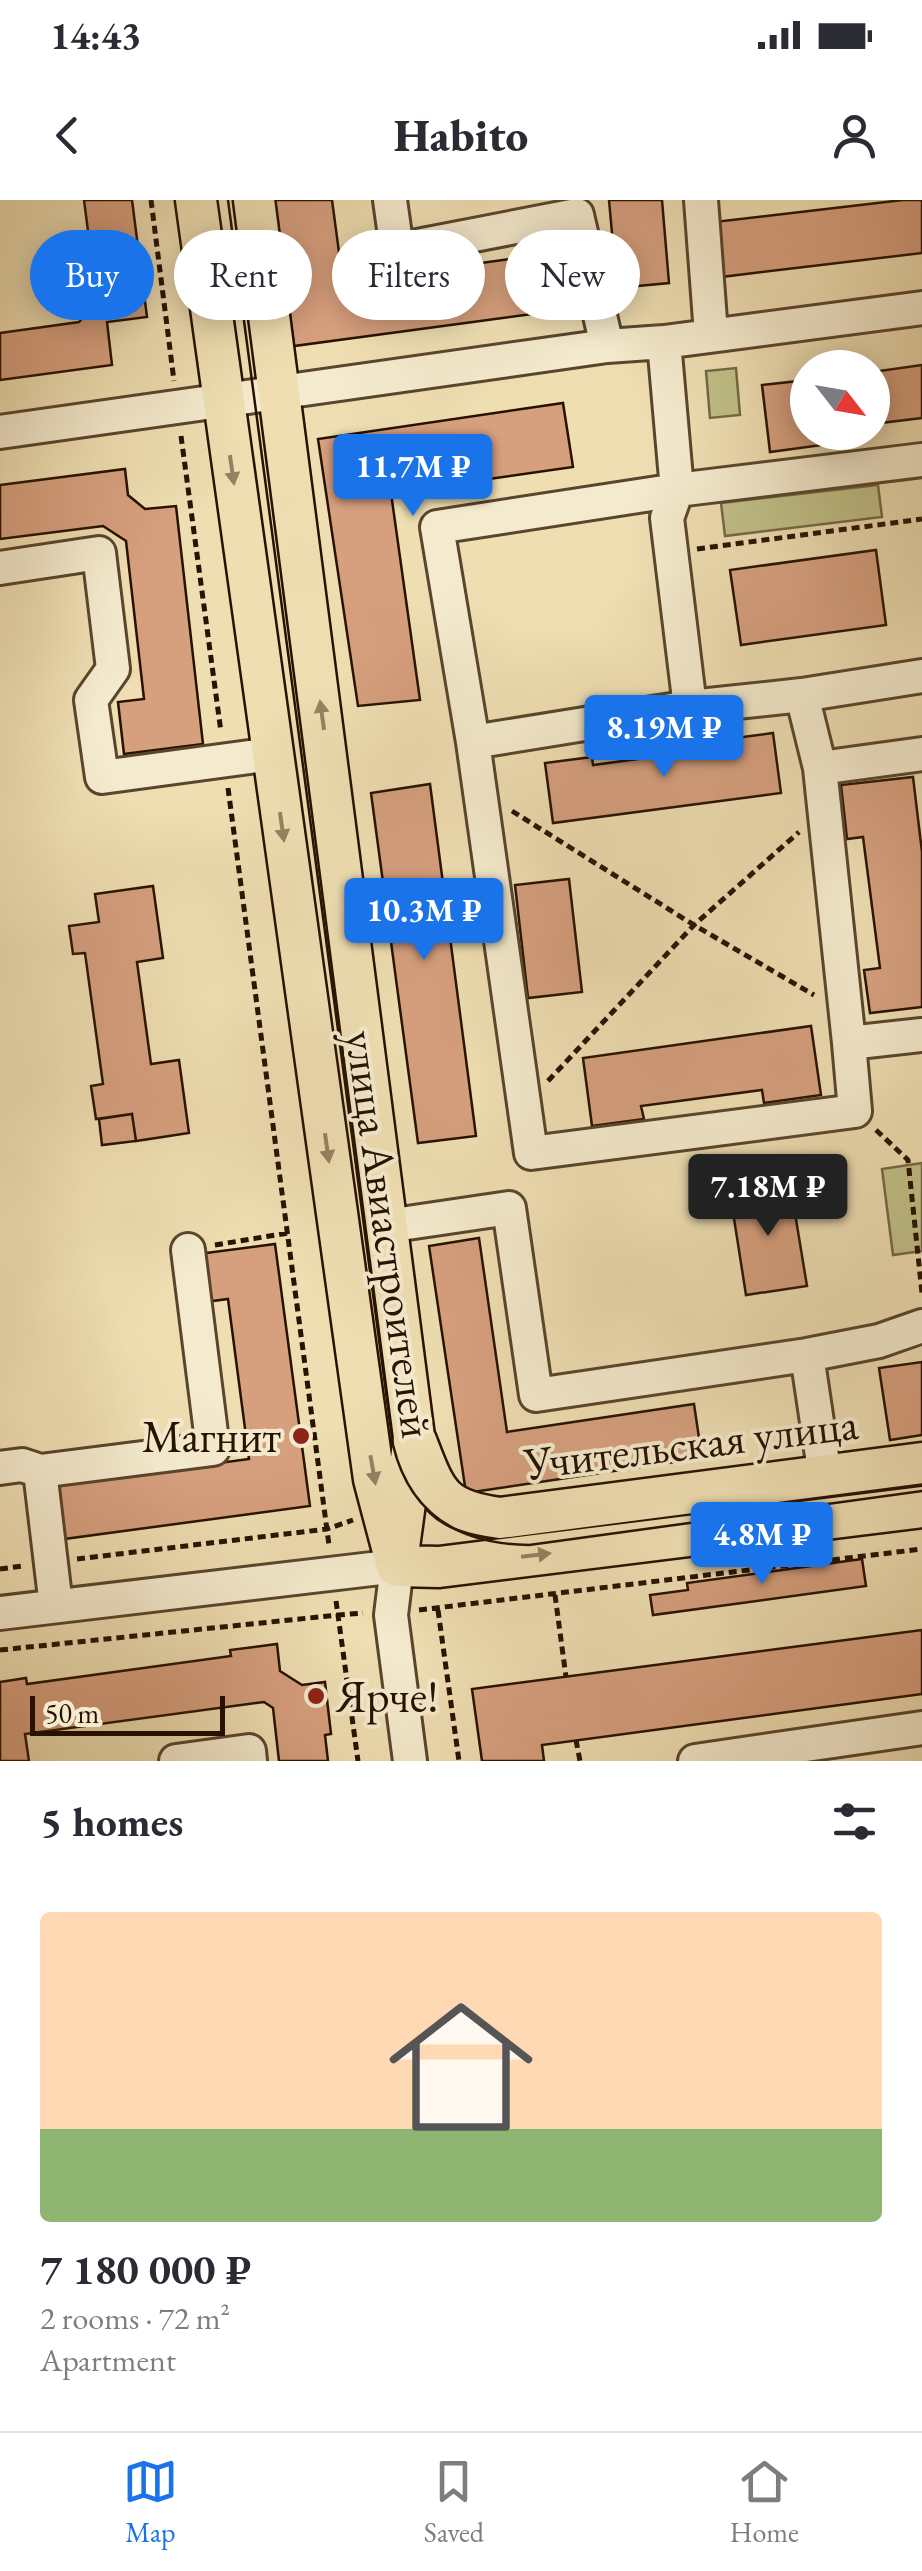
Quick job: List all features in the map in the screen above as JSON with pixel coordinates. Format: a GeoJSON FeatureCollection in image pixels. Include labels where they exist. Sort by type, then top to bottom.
{"type":"FeatureCollection","features":[{"type":"Feature","properties":{"kind":"main road","name":"улица Авиастроителей"},"geometry":{"type":"LineString","coordinates":[[196,200],[374,1480],[397,1566]]}},
{"type":"Feature","properties":{"kind":"main road","name":"улица Авиастроителей"},"geometry":{"type":"LineString","coordinates":[[254,200],[414,1437],[397,1566]]}},
{"type":"Feature","properties":{"kind":"main road","name":"Учительская улица"},"geometry":{"type":"LineString","coordinates":[[414,1437],[434,1488],[472,1514]]}},
{"type":"Feature","properties":{"kind":"main road","name":"Учительская улица"},"geometry":{"type":"LineString","coordinates":[[397,1566],[444,1523],[472,1514],[500,1518],[922,1463]]}},
{"type":"Feature","properties":{"kind":"main road","name":"Учительская улица"},"geometry":{"type":"LineString","coordinates":[[397,1566],[439,1567],[922,1507]]}},
{"type":"Feature","properties":{"kind":"street"},"geometry":{"type":"LineString","coordinates":[[390,200],[397,250],[577,215],[606,346]]}},
{"type":"Feature","properties":{"kind":"street"},"geometry":{"type":"LineString","coordinates":[[700,200],[710,334]]}},
{"type":"Feature","properties":{"kind":"street"},"geometry":{"type":"LineString","coordinates":[[0,432],[606,346],[922,308]]}},
{"type":"Feature","properties":{"kind":"street"},"geometry":{"type":"LineString","coordinates":[[664,342],[676,490],[667,518],[690,707]]}},
{"type":"Feature","properties":{"kind":"street"},"geometry":{"type":"LineString","coordinates":[[802,694],[820,768],[856,1112],[531,1153],[473,742],[437,527],[676,490],[922,460]]}},
{"type":"Feature","properties":{"kind":"street"},"geometry":{"type":"LineString","coordinates":[[0,568],[99,553],[113,669],[91,700],[102,777],[272,754]]}},
{"type":"Feature","properties":{"kind":"street"},"geometry":{"type":"LineString","coordinates":[[473,742],[690,707],[922,676]]}},
{"type":"Feature","properties":{"kind":"street"},"geometry":{"type":"LineString","coordinates":[[820,768],[922,754]]}},
{"type":"Feature","properties":{"kind":"street"},"geometry":{"type":"LineString","coordinates":[[847,1028],[922,1035]]}},
{"type":"Feature","properties":{"kind":"street"},"geometry":{"type":"LineString","coordinates":[[387,1226],[509,1208],[536,1395],[808,1355],[879,1341],[922,1326]]}},
{"type":"Feature","properties":{"kind":"street"},"geometry":{"type":"LineString","coordinates":[[0,1468],[22,1465],[40,1471],[212,1449],[188,1250]]}},
{"type":"Feature","properties":{"kind":"street"},"geometry":{"type":"LineString","coordinates":[[808,1355],[825,1476]]}},
{"type":"Feature","properties":{"kind":"street"},"geometry":{"type":"LineString","coordinates":[[40,1471],[56,1606]]}},
{"type":"Feature","properties":{"kind":"street","name":"Учительская улица"},"geometry":{"type":"LineString","coordinates":[[0,1613],[397,1566]]}},
{"type":"Feature","properties":{"kind":"street","name":"улица Авиастроителей"},"geometry":{"type":"LineString","coordinates":[[397,1566],[391,1615],[410,1761]]}},
{"type":"Feature","properties":{"kind":"street"},"geometry":{"type":"LineString","coordinates":[[695,1761],[922,1728]]}},
{"type":"Feature","properties":{"kind":"street"},"geometry":{"type":"LineString","coordinates":[[176,1761],[250,1751],[250,1761]]}},
{"type":"Feature","properties":{"kind":"path"},"geometry":{"type":"LineString","coordinates":[[151,200],[333,1574]]}},
{"type":"Feature","properties":{"kind":"path"},"geometry":{"type":"LineString","coordinates":[[671,553],[922,519]]}},
{"type":"Feature","properties":{"kind":"path"},"geometry":{"type":"LineString","coordinates":[[480,791],[694,925],[847,1028]]}},
{"type":"Feature","properties":{"kind":"path"},"geometry":{"type":"LineString","coordinates":[[524,1106],[694,925],[824,810]]}},
{"type":"Feature","properties":{"kind":"path"},"geometry":{"type":"LineString","coordinates":[[856,1112],[908,1160],[922,1293]]}},
{"type":"Feature","properties":{"kind":"path"},"geometry":{"type":"LineString","coordinates":[[188,1250],[288,1234]]}},
{"type":"Feature","properties":{"kind":"path"},"geometry":{"type":"LineString","coordinates":[[0,1568],[327,1529]]}},
{"type":"Feature","properties":{"kind":"path"},"geometry":{"type":"LineString","coordinates":[[459,1761],[438,1610],[922,1549]]}},
{"type":"Feature","properties":{"kind":"path"},"geometry":{"type":"LineString","coordinates":[[556,1595],[566,1677]]}},
{"type":"Feature","properties":{"kind":"path"},"geometry":{"type":"LineString","coordinates":[[0,1650],[338,1614],[358,1761]]}},
{"type":"Feature","properties":{"kind":"path"},"geometry":{"type":"LineString","coordinates":[[576,1740],[580,1761]]}},
{"type":"Feature","properties":{"kind":"shaded area"},"geometry":{"type":"Polygon","coordinates":[[[736,368],[740,415],[710,418],[706,371],[736,368]]]}},
{"type":"Feature","properties":{"kind":"shaded area"},"geometry":{"type":"Polygon","coordinates":[[[878,485],[882,517],[725,536],[721,503],[878,485]]]}},
{"type":"Feature","properties":{"kind":"shaded area"},"geometry":{"type":"Polygon","coordinates":[[[922,1163],[922,1251],[893,1255],[882,1169],[922,1163]]]}},
{"type":"Feature","properties":{"kind":"building"},"geometry":{"type":"Polygon","coordinates":[[[84,200],[132,200],[136,230],[88,230],[84,200]]]}},
{"type":"Feature","properties":{"kind":"building"},"geometry":{"type":"Polygon","coordinates":[[[275,200],[332,200],[336,230],[332,230],[332,320],[485,320],[485,263],[505,260],[505,318],[294,346],[291,320],[312,320],[312,230],[279,230],[275,200]]]}},
{"type":"Feature","properties":{"kind":"building"},"geometry":{"type":"Polygon","coordinates":[[[609,200],[662,200],[669,283],[640,286],[640,230],[612,230],[609,200]]]}},
{"type":"Feature","properties":{"kind":"building"},"geometry":{"type":"Polygon","coordinates":[[[922,200],[922,253],[721,277],[714,222],[922,200]]]}},
{"type":"Feature","properties":{"kind":"building"},"geometry":{"type":"Polygon","coordinates":[[[123,320],[107,322],[112,365],[0,380],[0,333],[123,320]]]}},
{"type":"Feature","properties":{"kind":"building"},"geometry":{"type":"Polygon","coordinates":[[[922,365],[922,418],[890,422],[890,369],[922,365]]]}},
{"type":"Feature","properties":{"kind":"building"},"geometry":{"type":"Polygon","coordinates":[[[790,382],[790,449],[770,452],[762,385],[790,382]]]}},
{"type":"Feature","properties":{"kind":"building"},"geometry":{"type":"Polygon","coordinates":[[[563,403],[573,467],[391,493],[420,700],[358,706],[318,439],[563,403]]]}},
{"type":"Feature","properties":{"kind":"building"},"geometry":{"type":"Polygon","coordinates":[[[125,469],[128,495],[145,509],[176,506],[203,744],[124,754],[118,702],[144,699],[126,541],[103,526],[0,539],[0,485],[125,469]]]}},
{"type":"Feature","properties":{"kind":"building"},"geometry":{"type":"Polygon","coordinates":[[[876,550],[886,625],[741,645],[730,570],[876,550]]]}},
{"type":"Feature","properties":{"kind":"building"},"geometry":{"type":"Polygon","coordinates":[[[773,733],[781,793],[553,823],[545,763],[592,757],[593,765],[713,749],[712,741],[773,733]]]}},
{"type":"Feature","properties":{"kind":"building"},"geometry":{"type":"Polygon","coordinates":[[[913,777],[922,852],[922,1007],[870,1013],[864,970],[880,968],[863,837],[847,839],[841,785],[913,777]]]}},
{"type":"Feature","properties":{"kind":"building"},"geometry":{"type":"Polygon","coordinates":[[[430,784],[476,1136],[418,1143],[371,793],[430,784]]]}},
{"type":"Feature","properties":{"kind":"building"},"geometry":{"type":"Polygon","coordinates":[[[569,879],[582,992],[528,998],[515,885],[569,879]]]}},
{"type":"Feature","properties":{"kind":"building"},"geometry":{"type":"Polygon","coordinates":[[[153,886],[163,958],[137,962],[151,1064],[179,1060],[189,1133],[136,1141],[132,1114],[96,1119],[91,1086],[103,1084],[85,953],[73,954],[69,926],[99,922],[95,894],[153,886]]]}},
{"type":"Feature","properties":{"kind":"building"},"geometry":{"type":"Polygon","coordinates":[[[811,1026],[821,1095],[764,1103],[762,1090],[641,1106],[644,1119],[592,1126],[583,1058],[811,1026]]]}},
{"type":"Feature","properties":{"kind":"building"},"geometry":{"type":"Polygon","coordinates":[[[132,1114],[136,1141],[102,1145],[99,1119],[132,1114]]]}},
{"type":"Feature","properties":{"kind":"building"},"geometry":{"type":"Polygon","coordinates":[[[790,1183],[807,1286],[746,1295],[730,1193],[790,1183]]]}},
{"type":"Feature","properties":{"kind":"building"},"geometry":{"type":"Polygon","coordinates":[[[479,1238],[507,1432],[694,1404],[702,1458],[466,1493],[429,1246],[479,1238]]]}},
{"type":"Feature","properties":{"kind":"building"},"geometry":{"type":"Polygon","coordinates":[[[275,1244],[310,1506],[64,1539],[57,1485],[249,1459],[228,1299],[205,1302],[198,1254],[275,1244]]]}},
{"type":"Feature","properties":{"kind":"building"},"geometry":{"type":"Polygon","coordinates":[[[922,1362],[922,1435],[890,1440],[879,1368],[922,1362]]]}},
{"type":"Feature","properties":{"kind":"building"},"geometry":{"type":"Polygon","coordinates":[[[862,1559],[866,1586],[653,1615],[650,1595],[688,1590],[687,1583],[862,1559]]]}},
{"type":"Feature","properties":{"kind":"building"},"geometry":{"type":"Polygon","coordinates":[[[922,1630],[922,1694],[542,1745],[544,1761],[482,1761],[472,1689],[922,1630]]]}},
{"type":"Feature","properties":{"kind":"building"},"geometry":{"type":"Polygon","coordinates":[[[277,1644],[280,1671],[302,1685],[325,1682],[331,1734],[325,1735],[328,1761],[279,1761],[273,1708],[264,1702],[25,1734],[29,1761],[0,1761],[0,1682],[26,1678],[27,1684],[231,1656],[230,1650],[277,1644]]]}},
{"type":"Feature","properties":{"kind":"tram line"},"geometry":{"type":"LineString","coordinates":[[228,200],[393,1445],[412,1490],[441,1521],[460,1531],[481,1539],[529,1545],[922,1491]]}},
{"type":"Feature","properties":{"kind":"place","name":"Магнит"},"geometry":{"type":"Point","coordinates":[301,1436]}},
{"type":"Feature","properties":{"kind":"place","name":"Ярче!"},"geometry":{"type":"Point","coordinates":[316,1696]}}]}
